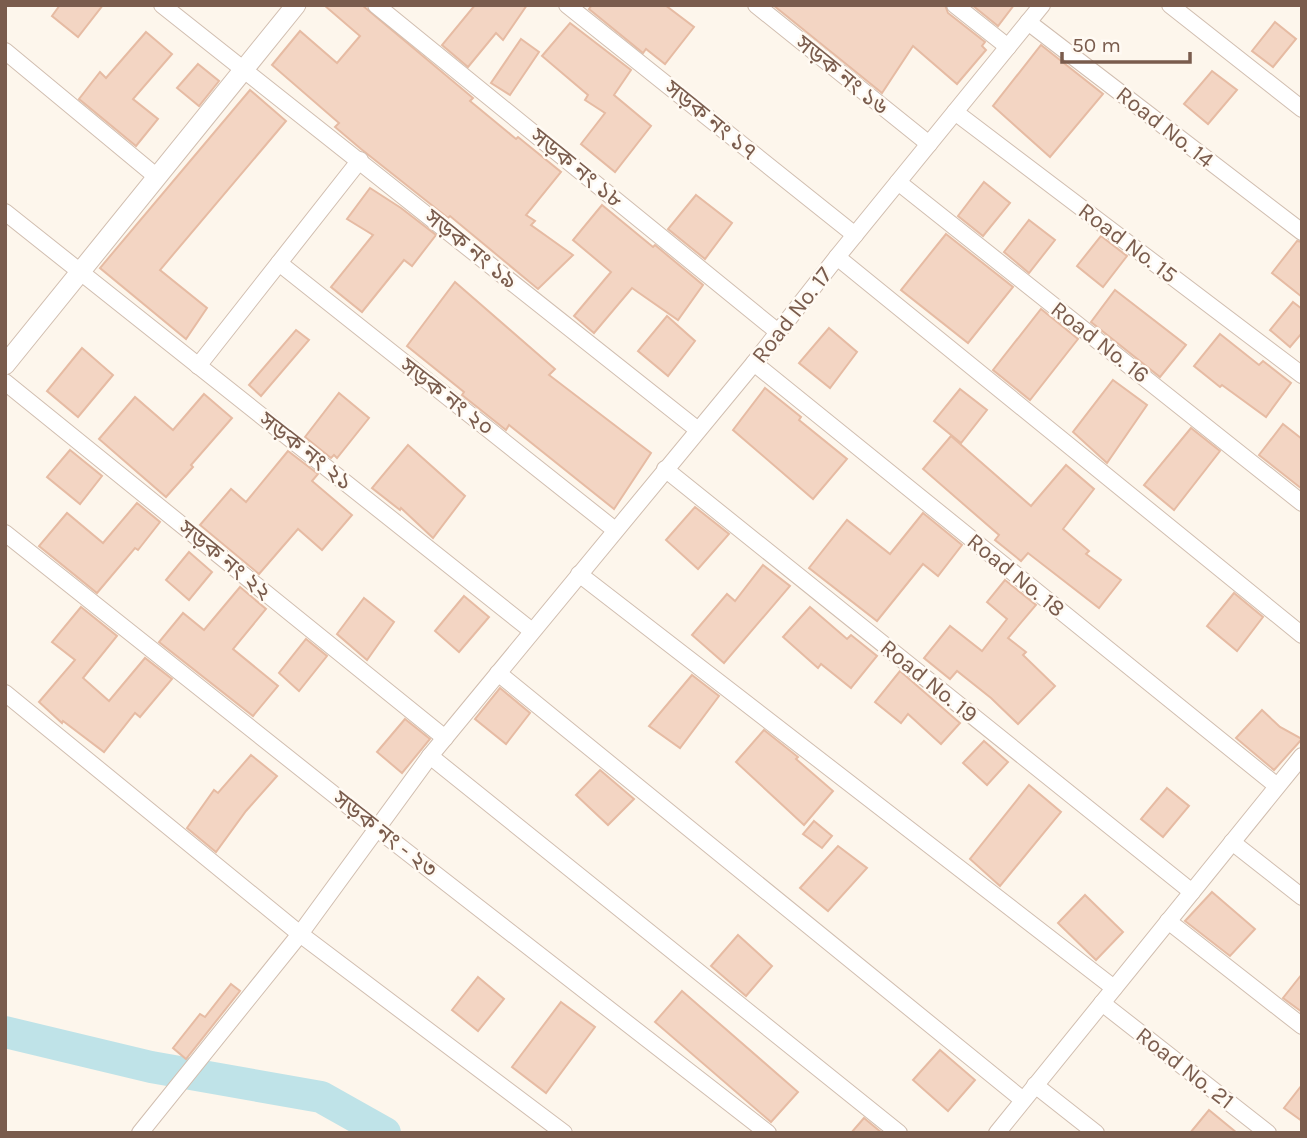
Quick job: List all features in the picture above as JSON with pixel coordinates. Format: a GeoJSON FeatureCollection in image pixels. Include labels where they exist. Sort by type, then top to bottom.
{"type":"FeatureCollection","features":[{"type":"Feature","properties":{"kind":"street","name":"সড়ক নং ১৯"},"geometry":{"type":"LineString","coordinates":[[162,5],[698,430]]}},
{"type":"Feature","properties":{"kind":"street"},"geometry":{"type":"LineString","coordinates":[[5,365],[296,5]]}},
{"type":"Feature","properties":{"kind":"street","name":"সড়ক নং ১৮"},"geometry":{"type":"LineString","coordinates":[[376,5],[778,331]]}},
{"type":"Feature","properties":{"kind":"street","name":"সড়ক নং ১৭"},"geometry":{"type":"LineString","coordinates":[[567,5],[855,235]]}},
{"type":"Feature","properties":{"kind":"street","name":"সড়ক নং ১৬"},"geometry":{"type":"LineString","coordinates":[[756,5],[929,144]]}},
{"type":"Feature","properties":{"kind":"street"},"geometry":{"type":"LineString","coordinates":[[955,5],[1008,47]]}},
{"type":"Feature","properties":{"kind":"street"},"geometry":{"type":"LineString","coordinates":[[837,257],[1042,5]]}},
{"type":"Feature","properties":{"kind":"street"},"geometry":{"type":"LineString","coordinates":[[1170,5],[1302,109]]}},
{"type":"Feature","properties":{"kind":"street","name":"Road No. 14"},"geometry":{"type":"LineString","coordinates":[[1028,22],[1302,232]]}},
{"type":"Feature","properties":{"kind":"street"},"geometry":{"type":"LineString","coordinates":[[5,51],[157,177]]}},
{"type":"Feature","properties":{"kind":"street","name":"Road No. 15"},"geometry":{"type":"LineString","coordinates":[[955,112],[1302,375]]}},
{"type":"Feature","properties":{"kind":"street"},"geometry":{"type":"LineString","coordinates":[[198,366],[360,160]]}},
{"type":"Feature","properties":{"kind":"street","name":"Road No. 16"},"geometry":{"type":"LineString","coordinates":[[898,182],[1302,503]]}},
{"type":"Feature","properties":{"kind":"street","name":"সড়ক নং ২১"},"geometry":{"type":"LineString","coordinates":[[5,212],[532,631]]}},
{"type":"Feature","properties":{"kind":"street","name":"Road No. 17"},"geometry":{"type":"LineString","coordinates":[[142,1130],[300,934],[430,755],[754,363],[837,257],[1302,635]]}},
{"type":"Feature","properties":{"kind":"street","name":"সড়ক নং ২০"},"geometry":{"type":"LineString","coordinates":[[279,263],[615,530]]}},
{"type":"Feature","properties":{"kind":"street","name":"Road No. 18"},"geometry":{"type":"LineString","coordinates":[[754,363],[1277,786]]}},
{"type":"Feature","properties":{"kind":"street","name":"সড়ক নং ২২"},"geometry":{"type":"LineString","coordinates":[[5,382],[445,738]]}},
{"type":"Feature","properties":{"kind":"street","name":"Road No. 19"},"geometry":{"type":"LineString","coordinates":[[665,469],[1192,892]]}},
{"type":"Feature","properties":{"kind":"street","name":"সড়ক নং - ২৩"},"geometry":{"type":"LineString","coordinates":[[5,533],[376,828],[768,1133]]}},
{"type":"Feature","properties":{"kind":"street"},"geometry":{"type":"LineString","coordinates":[[579,574],[1114,988]]}},
{"type":"Feature","properties":{"kind":"street"},"geometry":{"type":"LineString","coordinates":[[498,673],[1023,1100]]}},
{"type":"Feature","properties":{"kind":"street"},"geometry":{"type":"LineString","coordinates":[[5,693],[300,934],[564,1133]]}},
{"type":"Feature","properties":{"kind":"street"},"geometry":{"type":"LineString","coordinates":[[430,755],[899,1133]]}},
{"type":"Feature","properties":{"kind":"street"},"geometry":{"type":"LineString","coordinates":[[997,1133],[1301,759]]}},
{"type":"Feature","properties":{"kind":"street"},"geometry":{"type":"LineString","coordinates":[[1232,842],[1302,897]]}},
{"type":"Feature","properties":{"kind":"street"},"geometry":{"type":"LineString","coordinates":[[1168,921],[1302,1027]]}},
{"type":"Feature","properties":{"kind":"street","name":"Road No. 21"},"geometry":{"type":"LineString","coordinates":[[1102,1003],[1268,1133]]}},
{"type":"Feature","properties":{"kind":"street"},"geometry":{"type":"LineString","coordinates":[[1035,1085],[1096,1133]]}},
{"type":"Feature","properties":{"kind":"building"},"geometry":{"type":"Polygon","coordinates":[[[60,5],[103,5],[78,37],[52,16],[60,5]]]}},
{"type":"Feature","properties":{"kind":"building"},"geometry":{"type":"Polygon","coordinates":[[[324,5],[362,5],[473,98],[470,101],[561,172],[526,215],[535,221],[531,225],[573,255],[538,289],[450,216],[448,218],[361,149],[335,127],[339,123],[272,65],[300,31],[337,63],[360,36],[324,5]]]}},
{"type":"Feature","properties":{"kind":"building"},"geometry":{"type":"Polygon","coordinates":[[[475,5],[527,5],[503,40],[496,33],[468,67],[442,45],[475,5]]]}},
{"type":"Feature","properties":{"kind":"building"},"geometry":{"type":"Polygon","coordinates":[[[592,5],[665,5],[694,27],[665,64],[646,49],[643,53],[589,9],[592,5]]]}},
{"type":"Feature","properties":{"kind":"building"},"geometry":{"type":"Polygon","coordinates":[[[773,5],[945,5],[948,13],[985,42],[982,46],[986,50],[957,84],[913,46],[882,93],[773,5]]]}},
{"type":"Feature","properties":{"kind":"building"},"geometry":{"type":"Polygon","coordinates":[[[972,5],[1014,5],[998,26],[972,5]]]}},
{"type":"Feature","properties":{"kind":"building"},"geometry":{"type":"Polygon","coordinates":[[[1275,22],[1296,39],[1273,67],[1252,51],[1275,22]]]}},
{"type":"Feature","properties":{"kind":"building"},"geometry":{"type":"Polygon","coordinates":[[[570,23],[631,70],[614,95],[651,126],[615,172],[581,144],[605,113],[585,100],[588,95],[542,56],[570,23]]]}},
{"type":"Feature","properties":{"kind":"building"},"geometry":{"type":"Polygon","coordinates":[[[146,32],[172,54],[133,99],[158,119],[136,146],[79,99],[100,72],[106,78],[146,32]]]}},
{"type":"Feature","properties":{"kind":"building"},"geometry":{"type":"Polygon","coordinates":[[[521,39],[539,52],[510,95],[491,83],[521,39]]]}},
{"type":"Feature","properties":{"kind":"building"},"geometry":{"type":"Polygon","coordinates":[[[1041,45],[1103,94],[1050,157],[993,106],[1041,45]]]}},
{"type":"Feature","properties":{"kind":"building"},"geometry":{"type":"Polygon","coordinates":[[[198,64],[219,81],[199,106],[177,88],[198,64]]]}},
{"type":"Feature","properties":{"kind":"building"},"geometry":{"type":"Polygon","coordinates":[[[1212,71],[1237,90],[1208,124],[1184,104],[1212,71]]]}},
{"type":"Feature","properties":{"kind":"building"},"geometry":{"type":"Polygon","coordinates":[[[250,90],[286,121],[160,270],[207,308],[186,339],[100,268],[250,90]]]}},
{"type":"Feature","properties":{"kind":"building"},"geometry":{"type":"Polygon","coordinates":[[[984,182],[1010,203],[983,236],[958,216],[984,182]]]}},
{"type":"Feature","properties":{"kind":"building"},"geometry":{"type":"Polygon","coordinates":[[[370,188],[436,235],[412,266],[404,260],[362,312],[331,287],[373,235],[347,219],[370,188]]]}},
{"type":"Feature","properties":{"kind":"building"},"geometry":{"type":"Polygon","coordinates":[[[696,195],[732,223],[705,259],[668,229],[696,195]]]}},
{"type":"Feature","properties":{"kind":"building"},"geometry":{"type":"Polygon","coordinates":[[[602,205],[703,285],[678,320],[632,288],[594,333],[574,316],[611,272],[573,240],[602,205]]]}},
{"type":"Feature","properties":{"kind":"building"},"geometry":{"type":"Polygon","coordinates":[[[1029,220],[1055,240],[1029,273],[1004,252],[1029,220]]]}},
{"type":"Feature","properties":{"kind":"building"},"geometry":{"type":"Polygon","coordinates":[[[946,234],[1013,287],[968,343],[901,290],[946,234]]]}},
{"type":"Feature","properties":{"kind":"building"},"geometry":{"type":"Polygon","coordinates":[[[1101,236],[1127,256],[1103,287],[1077,266],[1101,236]]]}},
{"type":"Feature","properties":{"kind":"building"},"geometry":{"type":"Polygon","coordinates":[[[1297,241],[1302,242],[1302,297],[1272,273],[1297,241]]]}},
{"type":"Feature","properties":{"kind":"building"},"geometry":{"type":"Polygon","coordinates":[[[455,282],[555,369],[549,375],[651,453],[614,509],[509,425],[506,430],[407,346],[455,282]]]}},
{"type":"Feature","properties":{"kind":"building"},"geometry":{"type":"Polygon","coordinates":[[[1115,290],[1186,345],[1160,377],[1091,322],[1115,290]]]}},
{"type":"Feature","properties":{"kind":"building"},"geometry":{"type":"Polygon","coordinates":[[[1293,302],[1302,309],[1302,333],[1290,347],[1270,330],[1293,302]]]}},
{"type":"Feature","properties":{"kind":"building"},"geometry":{"type":"Polygon","coordinates":[[[1041,309],[1078,339],[1030,400],[993,370],[1041,309]]]}},
{"type":"Feature","properties":{"kind":"building"},"geometry":{"type":"Polygon","coordinates":[[[667,316],[695,341],[668,376],[638,351],[667,316]]]}},
{"type":"Feature","properties":{"kind":"building"},"geometry":{"type":"Polygon","coordinates":[[[829,328],[857,352],[830,388],[799,363],[829,328]]]}},
{"type":"Feature","properties":{"kind":"building"},"geometry":{"type":"Polygon","coordinates":[[[296,330],[309,340],[261,396],[249,385],[296,330]]]}},
{"type":"Feature","properties":{"kind":"building"},"geometry":{"type":"Polygon","coordinates":[[[1220,334],[1259,365],[1263,361],[1291,383],[1266,417],[1222,385],[1220,387],[1194,366],[1220,334]]]}},
{"type":"Feature","properties":{"kind":"building"},"geometry":{"type":"Polygon","coordinates":[[[82,348],[113,375],[78,417],[47,391],[82,348]]]}},
{"type":"Feature","properties":{"kind":"building"},"geometry":{"type":"Polygon","coordinates":[[[1113,380],[1147,405],[1107,463],[1073,432],[1113,380]]]}},
{"type":"Feature","properties":{"kind":"building"},"geometry":{"type":"Polygon","coordinates":[[[765,388],[847,459],[813,499],[733,430],[765,388]]]}},
{"type":"Feature","properties":{"kind":"building"},"geometry":{"type":"Polygon","coordinates":[[[960,389],[987,410],[961,443],[934,421],[960,389]]]}},
{"type":"Feature","properties":{"kind":"building"},"geometry":{"type":"Polygon","coordinates":[[[339,393],[369,418],[337,458],[334,455],[331,458],[305,437],[339,393]]]}},
{"type":"Feature","properties":{"kind":"building"},"geometry":{"type":"Polygon","coordinates":[[[204,394],[232,418],[166,497],[99,439],[135,397],[173,430],[204,394]]]}},
{"type":"Feature","properties":{"kind":"building"},"geometry":{"type":"Polygon","coordinates":[[[1283,424],[1302,439],[1302,489],[1259,455],[1283,424]]]}},
{"type":"Feature","properties":{"kind":"building"},"geometry":{"type":"Polygon","coordinates":[[[1191,428],[1220,451],[1174,510],[1144,485],[1191,428]]]}},
{"type":"Feature","properties":{"kind":"building"},"geometry":{"type":"Polygon","coordinates":[[[951,436],[1031,506],[1066,465],[1094,489],[1063,529],[1089,551],[1086,554],[1121,580],[1099,608],[1028,553],[1021,561],[995,540],[999,535],[923,469],[951,436]]]}},
{"type":"Feature","properties":{"kind":"building"},"geometry":{"type":"Polygon","coordinates":[[[408,445],[465,496],[433,538],[401,508],[400,510],[372,488],[408,445]]]}},
{"type":"Feature","properties":{"kind":"building"},"geometry":{"type":"Polygon","coordinates":[[[70,450],[102,476],[80,504],[47,477],[70,450]]]}},
{"type":"Feature","properties":{"kind":"building"},"geometry":{"type":"Polygon","coordinates":[[[288,451],[318,474],[312,481],[352,515],[322,550],[298,529],[259,574],[200,525],[231,489],[246,502],[288,451]]]}},
{"type":"Feature","properties":{"kind":"building"},"geometry":{"type":"Polygon","coordinates":[[[137,503],[160,522],[138,550],[135,548],[97,593],[39,546],[67,513],[103,543],[137,503]]]}},
{"type":"Feature","properties":{"kind":"building"},"geometry":{"type":"Polygon","coordinates":[[[695,507],[729,534],[698,569],[666,540],[695,507]]]}},
{"type":"Feature","properties":{"kind":"building"},"geometry":{"type":"Polygon","coordinates":[[[923,513],[962,545],[938,576],[923,564],[877,621],[809,568],[847,520],[890,554],[923,513]]]}},
{"type":"Feature","properties":{"kind":"building"},"geometry":{"type":"Polygon","coordinates":[[[189,552],[212,572],[189,600],[166,580],[189,552]]]}},
{"type":"Feature","properties":{"kind":"building"},"geometry":{"type":"Polygon","coordinates":[[[763,565],[790,586],[724,663],[692,635],[727,594],[735,601],[763,565]]]}},
{"type":"Feature","properties":{"kind":"building"},"geometry":{"type":"Polygon","coordinates":[[[1005,580],[1036,605],[1008,638],[1026,652],[1023,655],[1055,686],[1018,724],[957,671],[950,679],[924,658],[950,626],[982,651],[1007,619],[987,602],[1005,580]]]}},
{"type":"Feature","properties":{"kind":"building"},"geometry":{"type":"Polygon","coordinates":[[[240,587],[266,609],[233,649],[278,686],[253,716],[159,642],[183,613],[204,630],[240,587]]]}},
{"type":"Feature","properties":{"kind":"building"},"geometry":{"type":"Polygon","coordinates":[[[1234,593],[1263,617],[1237,651],[1207,626],[1234,593]]]}},
{"type":"Feature","properties":{"kind":"building"},"geometry":{"type":"Polygon","coordinates":[[[464,596],[489,617],[459,652],[435,631],[464,596]]]}},
{"type":"Feature","properties":{"kind":"building"},"geometry":{"type":"Polygon","coordinates":[[[364,598],[394,622],[367,660],[337,634],[364,598]]]}},
{"type":"Feature","properties":{"kind":"building"},"geometry":{"type":"Polygon","coordinates":[[[81,607],[117,636],[83,678],[109,701],[145,658],[172,679],[140,717],[135,713],[104,752],[63,721],[62,723],[39,702],[75,660],[52,642],[81,607]]]}},
{"type":"Feature","properties":{"kind":"building"},"geometry":{"type":"Polygon","coordinates":[[[810,607],[847,639],[851,635],[877,656],[851,688],[821,664],[818,668],[783,637],[810,607]]]}},
{"type":"Feature","properties":{"kind":"building"},"geometry":{"type":"Polygon","coordinates":[[[306,639],[327,656],[299,691],[279,673],[306,639]]]}},
{"type":"Feature","properties":{"kind":"building"},"geometry":{"type":"Polygon","coordinates":[[[900,671],[960,723],[941,744],[908,714],[901,723],[875,702],[900,671]]]}},
{"type":"Feature","properties":{"kind":"building"},"geometry":{"type":"Polygon","coordinates":[[[692,675],[719,696],[680,748],[649,726],[692,675]]]}},
{"type":"Feature","properties":{"kind":"building"},"geometry":{"type":"Polygon","coordinates":[[[500,688],[530,713],[506,744],[475,719],[500,688]]]}},
{"type":"Feature","properties":{"kind":"building"},"geometry":{"type":"Polygon","coordinates":[[[1262,710],[1280,727],[1302,739],[1274,770],[1236,738],[1262,710]]]}},
{"type":"Feature","properties":{"kind":"building"},"geometry":{"type":"Polygon","coordinates":[[[405,719],[430,739],[402,773],[377,752],[405,719]]]}},
{"type":"Feature","properties":{"kind":"building"},"geometry":{"type":"Polygon","coordinates":[[[764,730],[798,757],[796,759],[833,791],[804,825],[736,762],[764,730]]]}},
{"type":"Feature","properties":{"kind":"building"},"geometry":{"type":"Polygon","coordinates":[[[984,741],[1008,762],[987,785],[963,763],[984,741]]]}},
{"type":"Feature","properties":{"kind":"building"},"geometry":{"type":"Polygon","coordinates":[[[251,755],[277,776],[246,811],[216,852],[187,828],[214,790],[218,793],[251,755]]]}},
{"type":"Feature","properties":{"kind":"building"},"geometry":{"type":"Polygon","coordinates":[[[600,770],[634,799],[608,825],[576,795],[600,770]]]}},
{"type":"Feature","properties":{"kind":"building"},"geometry":{"type":"Polygon","coordinates":[[[1029,785],[1061,812],[1000,886],[970,859],[1029,785]]]}},
{"type":"Feature","properties":{"kind":"building"},"geometry":{"type":"Polygon","coordinates":[[[1167,788],[1189,806],[1163,837],[1141,819],[1167,788]]]}},
{"type":"Feature","properties":{"kind":"building"},"geometry":{"type":"Polygon","coordinates":[[[814,821],[832,836],[822,848],[803,834],[814,821]]]}},
{"type":"Feature","properties":{"kind":"building"},"geometry":{"type":"Polygon","coordinates":[[[838,846],[867,868],[828,911],[800,888],[838,846]]]}},
{"type":"Feature","properties":{"kind":"building"},"geometry":{"type":"Polygon","coordinates":[[[1212,892],[1255,929],[1230,956],[1185,921],[1212,892]]]}},
{"type":"Feature","properties":{"kind":"building"},"geometry":{"type":"Polygon","coordinates":[[[1085,895],[1123,932],[1096,960],[1058,923],[1085,895]]]}},
{"type":"Feature","properties":{"kind":"building"},"geometry":{"type":"Polygon","coordinates":[[[738,935],[772,966],[746,996],[711,966],[738,935]]]}},
{"type":"Feature","properties":{"kind":"building"},"geometry":{"type":"Polygon","coordinates":[[[1302,974],[1302,1012],[1283,998],[1302,974]]]}},
{"type":"Feature","properties":{"kind":"building"},"geometry":{"type":"Polygon","coordinates":[[[478,977],[504,999],[478,1031],[452,1010],[478,977]]]}},
{"type":"Feature","properties":{"kind":"building"},"geometry":{"type":"Polygon","coordinates":[[[231,984],[240,991],[186,1059],[173,1048],[200,1014],[205,1017],[231,984]]]}},
{"type":"Feature","properties":{"kind":"building"},"geometry":{"type":"Polygon","coordinates":[[[682,991],[798,1092],[771,1122],[655,1022],[682,991]]]}},
{"type":"Feature","properties":{"kind":"building"},"geometry":{"type":"Polygon","coordinates":[[[561,1002],[595,1027],[546,1093],[512,1067],[561,1002]]]}},
{"type":"Feature","properties":{"kind":"building"},"geometry":{"type":"Polygon","coordinates":[[[940,1050],[975,1080],[948,1111],[913,1080],[940,1050]]]}},
{"type":"Feature","properties":{"kind":"building"},"geometry":{"type":"Polygon","coordinates":[[[1302,1085],[1302,1121],[1284,1108],[1302,1085]]]}},
{"type":"Feature","properties":{"kind":"building"},"geometry":{"type":"Polygon","coordinates":[[[1209,1110],[1237,1133],[1190,1133],[1209,1110]]]}},
{"type":"Feature","properties":{"kind":"building"},"geometry":{"type":"Polygon","coordinates":[[[864,1118],[882,1133],[851,1133],[864,1118]]]}},
{"type":"Feature","properties":{"kind":"waterway"},"geometry":{"type":"LineString","coordinates":[[5,1032],[151,1067],[321,1097],[385,1133]]}}]}
